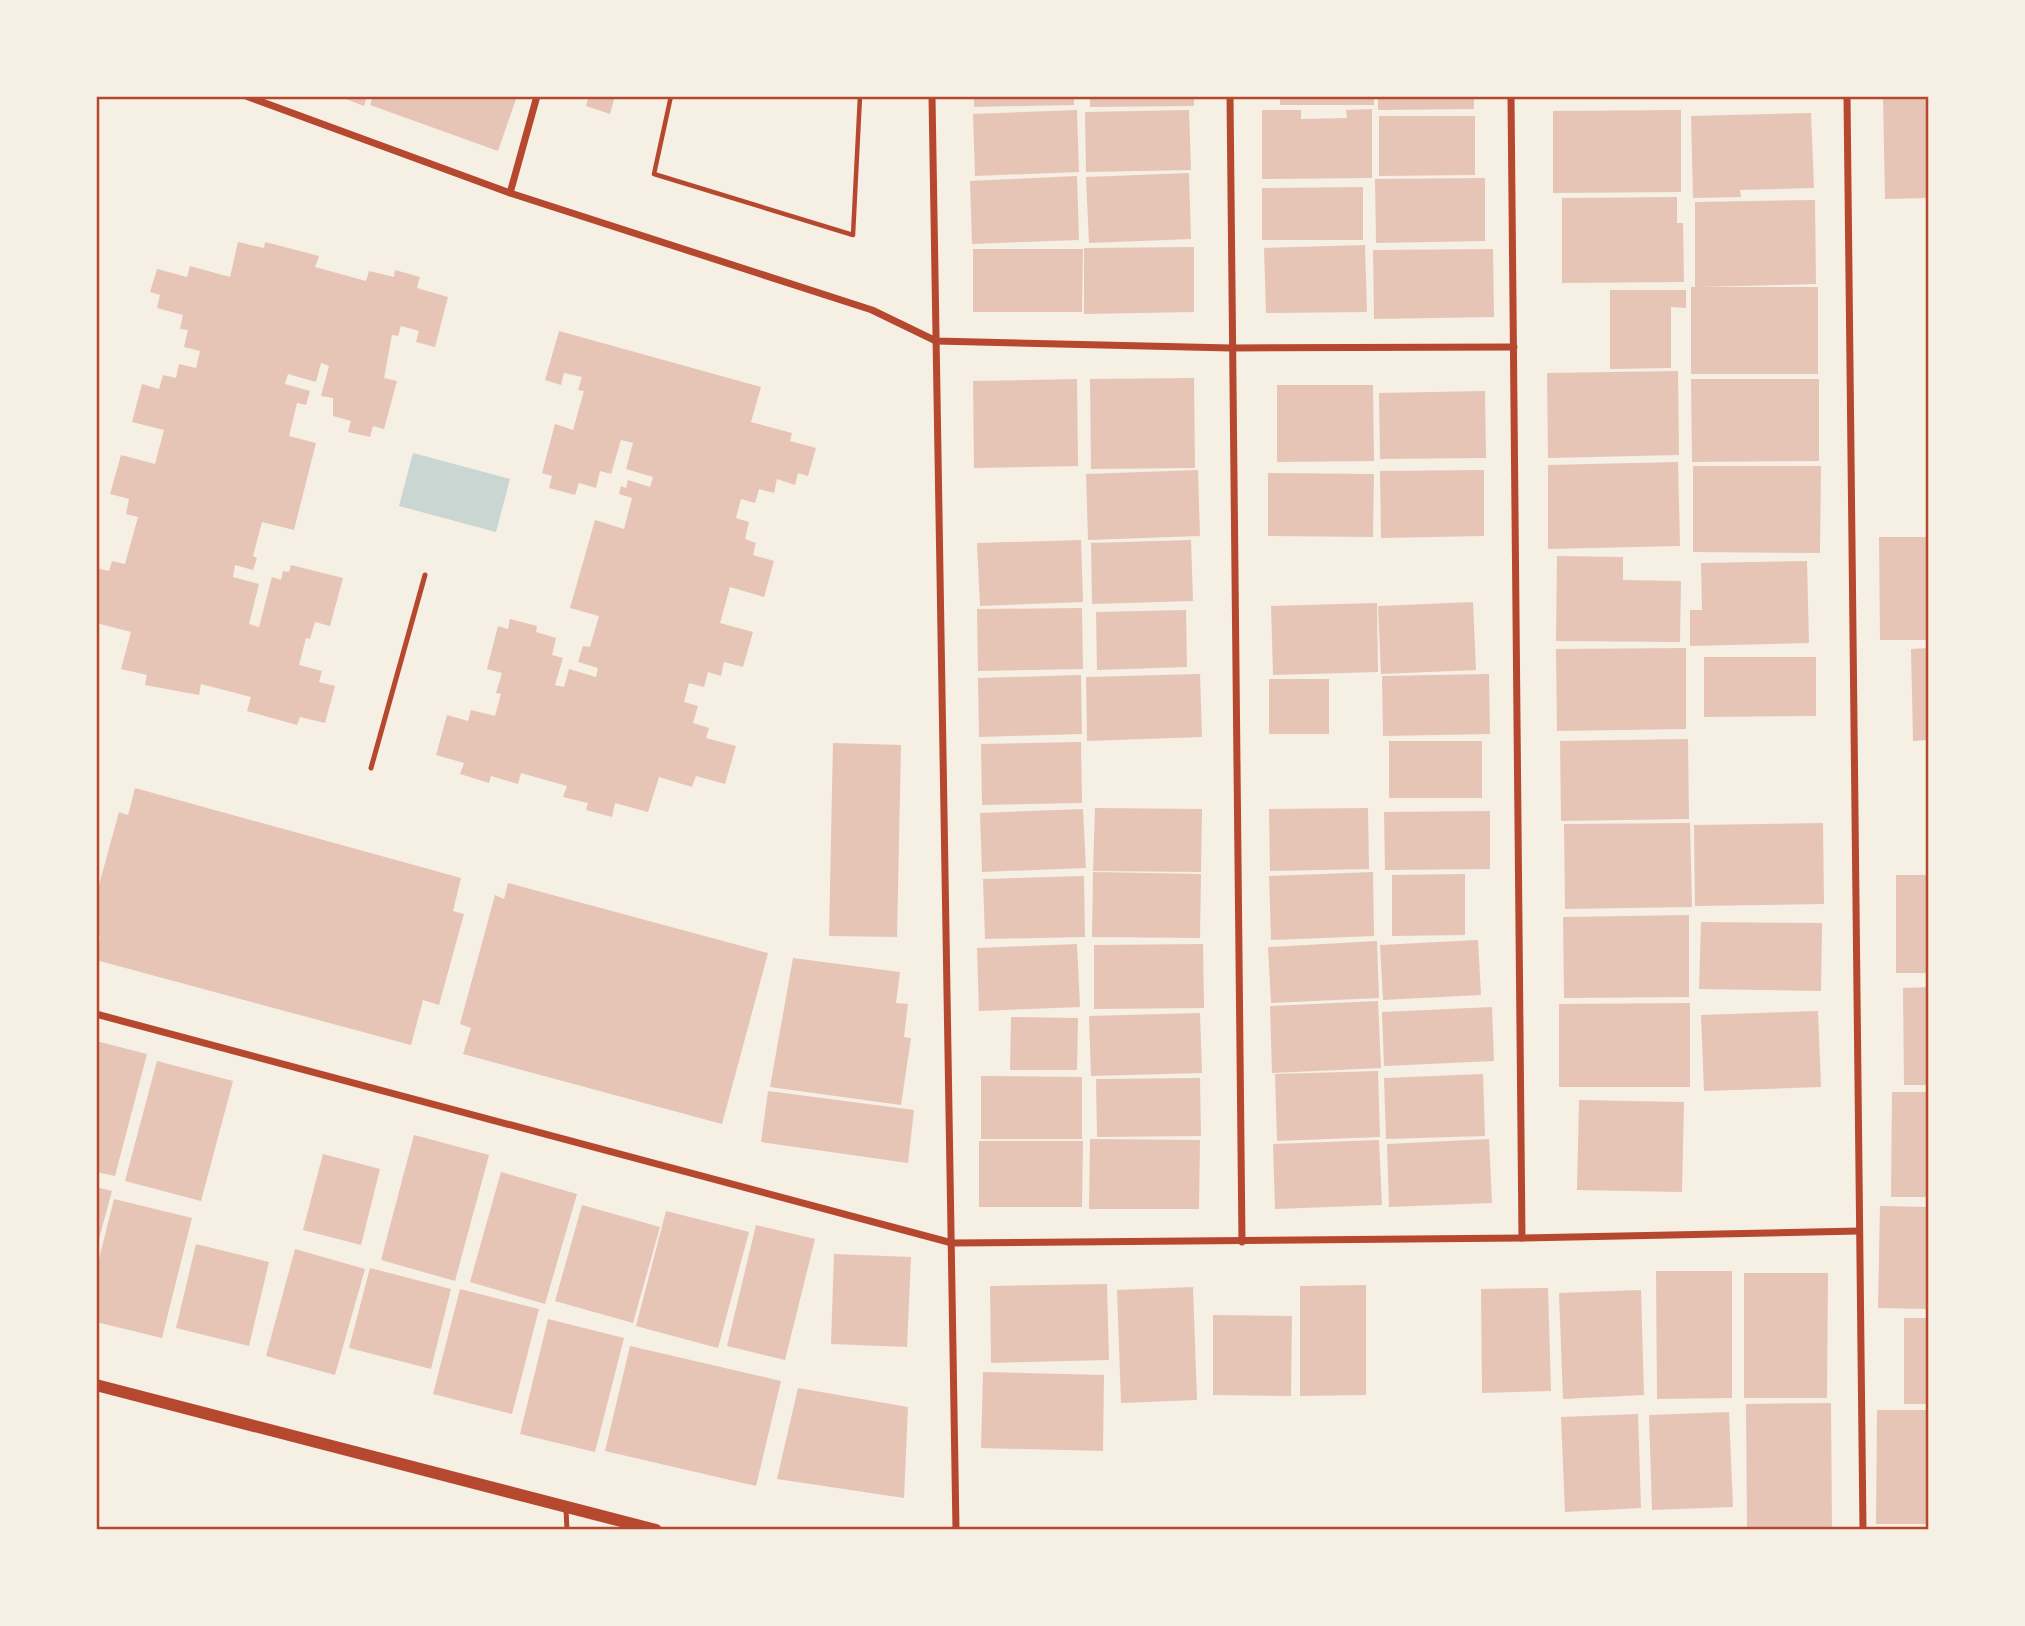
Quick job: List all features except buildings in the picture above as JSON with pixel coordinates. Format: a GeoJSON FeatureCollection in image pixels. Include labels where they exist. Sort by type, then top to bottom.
{"type":"FeatureCollection","features":[{"type":"Feature","properties":{"kind":"street"},"geometry":{"type":"LineString","coordinates":[[246,96],[510,194],[872,310],[936,341],[1231,348],[1514,347]]}},
{"type":"Feature","properties":{"kind":"street"},"geometry":{"type":"LineString","coordinates":[[510,194],[537,96]]}},
{"type":"Feature","properties":{"kind":"street"},"geometry":{"type":"LineString","coordinates":[[932,96],[956,1530]]}},
{"type":"Feature","properties":{"kind":"street"},"geometry":{"type":"LineString","coordinates":[[1230,96],[1242,1242]]}},
{"type":"Feature","properties":{"kind":"street"},"geometry":{"type":"LineString","coordinates":[[1511,96],[1522,1238]]}},
{"type":"Feature","properties":{"kind":"street"},"geometry":{"type":"LineString","coordinates":[[1847,96],[1863,1530]]}},
{"type":"Feature","properties":{"kind":"street"},"geometry":{"type":"LineString","coordinates":[[96,1014],[952,1243],[1242,1242],[1859,1231]]}},
{"type":"Feature","properties":{"kind":"street"},"geometry":{"type":"LineString","coordinates":[[96,1385],[566,1509],[656,1530]]}},
{"type":"Feature","properties":{"kind":"lane"},"geometry":{"type":"LineString","coordinates":[[371,768],[425,575]]}},
{"type":"Feature","properties":{"kind":"lane"},"geometry":{"type":"LineString","coordinates":[[566,1509],[568,1530]]}},
{"type":"Feature","properties":{"kind":"path"},"geometry":{"type":"LineString","coordinates":[[671,96],[653,174],[853,235],[860,96]]}},
{"type":"Feature","properties":{"kind":"shaded area"},"geometry":{"type":"Polygon","coordinates":[[[413,453],[510,479],[496,532],[399,506],[413,453]]]}}]}
